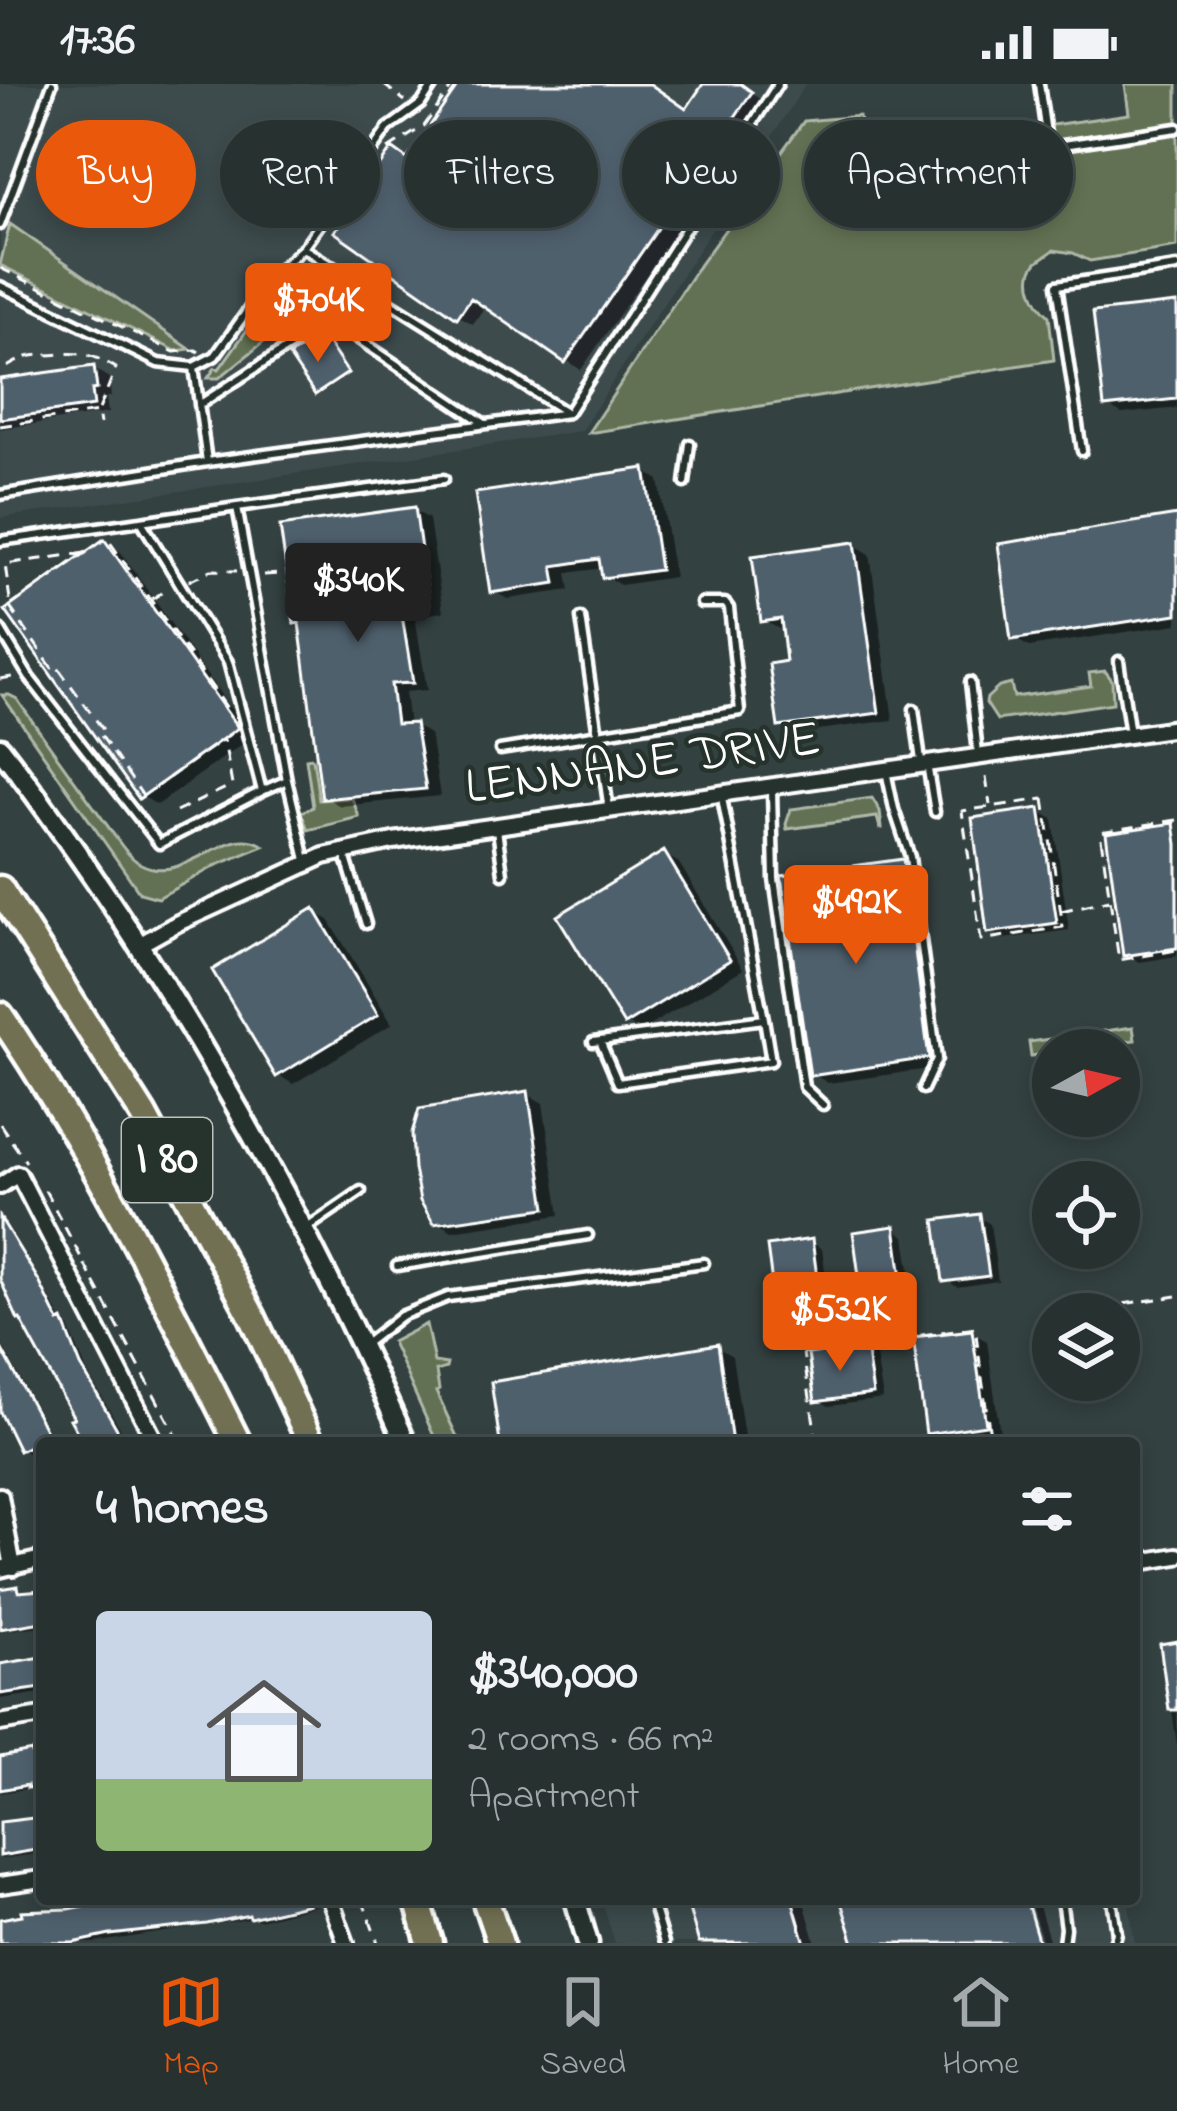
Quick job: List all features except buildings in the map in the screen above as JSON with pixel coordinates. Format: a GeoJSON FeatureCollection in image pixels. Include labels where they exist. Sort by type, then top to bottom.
{"type":"FeatureCollection","features":[{"type":"Feature","properties":{"kind":"highway","name":"I 80"},"geometry":{"type":"LineString","coordinates":[[0,890],[142,1114],[252,1316],[308,1437]]}},
{"type":"Feature","properties":{"kind":"highway","name":"I 80"},"geometry":{"type":"LineString","coordinates":[[0,1015],[143,1253],[235,1437]]}},
{"type":"Feature","properties":{"kind":"highway"},"geometry":{"type":"LineString","coordinates":[[418,1905],[430,1943]]}},
{"type":"Feature","properties":{"kind":"highway"},"geometry":{"type":"LineString","coordinates":[[487,1905],[500,1943]]}},
{"type":"Feature","properties":{"kind":"street","name":"LENNANE DRIVE"},"geometry":{"type":"LineString","coordinates":[[139,945],[307,863],[344,851],[1177,728]]}},
{"type":"Feature","properties":{"kind":"street"},"geometry":{"type":"LineString","coordinates":[[0,748],[139,945],[220,1076],[304,1230],[403,1437]]}},
{"type":"Feature","properties":{"kind":"street"},"geometry":{"type":"LineString","coordinates":[[0,1186],[22,1168],[153,1437]]}},
{"type":"Feature","properties":{"kind":"street"},"geometry":{"type":"LineString","coordinates":[[0,1496],[6,1568],[36,1560]]}},
{"type":"Feature","properties":{"kind":"street"},"geometry":{"type":"LineString","coordinates":[[1140,1562],[1177,1556]]}},
{"type":"Feature","properties":{"kind":"street"},"geometry":{"type":"LineString","coordinates":[[0,1723],[36,1718]]}},
{"type":"Feature","properties":{"kind":"street"},"geometry":{"type":"LineString","coordinates":[[0,1885],[36,1880]]}},
{"type":"Feature","properties":{"kind":"street"},"geometry":{"type":"LineString","coordinates":[[333,1905],[346,1943]]}},
{"type":"Feature","properties":{"kind":"street"},"geometry":{"type":"LineString","coordinates":[[577,1905],[589,1943]]}},
{"type":"Feature","properties":{"kind":"lane"},"geometry":{"type":"LineString","coordinates":[[0,225],[52,84]]}},
{"type":"Feature","properties":{"kind":"lane"},"geometry":{"type":"LineString","coordinates":[[0,286],[158,363],[194,367],[214,356],[273,275],[303,248],[388,128],[421,104],[434,84]]}},
{"type":"Feature","properties":{"kind":"lane"},"geometry":{"type":"LineString","coordinates":[[0,495],[568,413],[778,84]]}},
{"type":"Feature","properties":{"kind":"lane"},"geometry":{"type":"LineString","coordinates":[[1039,84],[1044,120]]}},
{"type":"Feature","properties":{"kind":"lane"},"geometry":{"type":"LineString","coordinates":[[1073,144],[1177,128]]}},
{"type":"Feature","properties":{"kind":"lane"},"geometry":{"type":"LineString","coordinates":[[303,248],[568,413]]}},
{"type":"Feature","properties":{"kind":"lane"},"geometry":{"type":"LineString","coordinates":[[1082,451],[1057,285],[1177,267]]}},
{"type":"Feature","properties":{"kind":"lane"},"geometry":{"type":"LineString","coordinates":[[199,405],[330,320],[485,424]]}},
{"type":"Feature","properties":{"kind":"lane"},"geometry":{"type":"LineString","coordinates":[[194,367],[207,462]]}},
{"type":"Feature","properties":{"kind":"lane"},"geometry":{"type":"LineString","coordinates":[[685,483],[690,444]]}},
{"type":"Feature","properties":{"kind":"lane"},"geometry":{"type":"LineString","coordinates":[[0,542],[444,479]]}},
{"type":"Feature","properties":{"kind":"lane"},"geometry":{"type":"LineString","coordinates":[[237,507],[287,780],[307,863]]}},
{"type":"Feature","properties":{"kind":"lane"},"geometry":{"type":"LineString","coordinates":[[141,521],[228,662],[262,791]]}},
{"type":"Feature","properties":{"kind":"lane"},"geometry":{"type":"LineString","coordinates":[[500,750],[740,711],[729,608],[724,603],[701,603]]}},
{"type":"Feature","properties":{"kind":"lane"},"geometry":{"type":"LineString","coordinates":[[581,619],[609,809]]}},
{"type":"Feature","properties":{"kind":"lane"},"geometry":{"type":"LineString","coordinates":[[0,629],[29,677],[159,844],[287,780]]}},
{"type":"Feature","properties":{"kind":"lane"},"geometry":{"type":"LineString","coordinates":[[1118,662],[1130,734]]}},
{"type":"Feature","properties":{"kind":"lane"},"geometry":{"type":"LineString","coordinates":[[970,682],[978,756]]}},
{"type":"Feature","properties":{"kind":"lane"},"geometry":{"type":"LineString","coordinates":[[914,709],[935,812]]}},
{"type":"Feature","properties":{"kind":"lane"},"geometry":{"type":"LineString","coordinates":[[886,770],[910,857],[938,1059],[923,1089]]}},
{"type":"Feature","properties":{"kind":"lane"},"geometry":{"type":"LineString","coordinates":[[772,786],[774,879],[804,1087],[824,1105]]}},
{"type":"Feature","properties":{"kind":"lane"},"geometry":{"type":"LineString","coordinates":[[721,794],[764,1019],[771,1061],[618,1082],[596,1041],[764,1019]]}},
{"type":"Feature","properties":{"kind":"lane"},"geometry":{"type":"LineString","coordinates":[[496,826],[503,874]]}},
{"type":"Feature","properties":{"kind":"lane"},"geometry":{"type":"LineString","coordinates":[[344,851],[366,924]]}},
{"type":"Feature","properties":{"kind":"lane"},"geometry":{"type":"LineString","coordinates":[[304,1230],[361,1191]]}},
{"type":"Feature","properties":{"kind":"lane"},"geometry":{"type":"LineString","coordinates":[[397,1266],[589,1235]]}},
{"type":"Feature","properties":{"kind":"lane"},"geometry":{"type":"LineString","coordinates":[[362,1347],[401,1316],[448,1297],[704,1262]]}},
{"type":"Feature","properties":{"kind":"lane"},"geometry":{"type":"LineString","coordinates":[[653,1905],[664,1943]]}},
{"type":"Feature","properties":{"kind":"lane"},"geometry":{"type":"LineString","coordinates":[[1062,1905],[1064,1943]]}},
{"type":"Feature","properties":{"kind":"lane"},"geometry":{"type":"LineString","coordinates":[[1113,1905],[1114,1943]]}},
{"type":"Feature","properties":{"kind":"path"},"geometry":{"type":"LineString","coordinates":[[384,153],[424,126],[454,84]]}},
{"type":"Feature","properties":{"kind":"path"},"geometry":{"type":"LineString","coordinates":[[0,268],[174,352],[196,350],[208,359]]}},
{"type":"Feature","properties":{"kind":"path"},"geometry":{"type":"LineString","coordinates":[[272,292],[293,306],[316,273]]}},
{"type":"Feature","properties":{"kind":"path"},"geometry":{"type":"LineString","coordinates":[[7,367],[36,353],[83,352],[116,368],[98,412],[100,424]]}},
{"type":"Feature","properties":{"kind":"path"},"geometry":{"type":"LineString","coordinates":[[0,426],[98,412]]}},
{"type":"Feature","properties":{"kind":"path"},"geometry":{"type":"LineString","coordinates":[[9,607],[106,538],[227,709]]}},
{"type":"Feature","properties":{"kind":"path"},"geometry":{"type":"LineString","coordinates":[[85,553],[5,564],[9,607],[104,731],[100,734],[143,796],[240,727]]}},
{"type":"Feature","properties":{"kind":"path"},"geometry":{"type":"LineString","coordinates":[[150,600],[211,570],[282,574]]}},
{"type":"Feature","properties":{"kind":"path"},"geometry":{"type":"LineString","coordinates":[[176,812],[232,785],[224,738]]}},
{"type":"Feature","properties":{"kind":"path"},"geometry":{"type":"LineString","coordinates":[[986,777],[990,806]]}},
{"type":"Feature","properties":{"kind":"path"},"geometry":{"type":"LineString","coordinates":[[1044,799],[1064,927],[981,940],[962,811],[990,806],[1044,799]]}},
{"type":"Feature","properties":{"kind":"path"},"geometry":{"type":"LineString","coordinates":[[1177,820],[1100,832],[1119,960],[1177,950]]}},
{"type":"Feature","properties":{"kind":"path"},"geometry":{"type":"LineString","coordinates":[[1061,911],[1110,900]]}},
{"type":"Feature","properties":{"kind":"path"},"geometry":{"type":"LineString","coordinates":[[0,1124],[22,1168]]}},
{"type":"Feature","properties":{"kind":"path"},"geometry":{"type":"LineString","coordinates":[[39,1181],[176,1437]]}},
{"type":"Feature","properties":{"kind":"path"},"geometry":{"type":"LineString","coordinates":[[1140,1301],[1177,1296]]}},
{"type":"Feature","properties":{"kind":"path"},"geometry":{"type":"LineString","coordinates":[[816,1437],[803,1353],[975,1327],[990,1437]]}},
{"type":"Feature","properties":{"kind":"path"},"geometry":{"type":"LineString","coordinates":[[364,1905],[378,1943]]}},
{"type":"Feature","properties":{"kind":"shaded area"},"geometry":{"type":"Polygon","coordinates":[[[0,84],[806,84],[780,124],[780,120],[622,120],[622,228],[713,228],[581,431],[0,518],[0,84]]]}},
{"type":"Feature","properties":{"kind":"shaded area"},"geometry":{"type":"Polygon","coordinates":[[[603,1905],[1129,1905],[1135,1943],[615,1943],[603,1905]]]}},
{"type":"Feature","properties":{"kind":"green space"},"geometry":{"type":"Polygon","coordinates":[[[1125,84],[1177,84],[1177,247],[1090,261],[1054,250],[1037,262],[1031,283],[1049,316],[1054,360],[588,433],[726,228],[780,228],[780,154],[804,121],[804,228],[1073,228],[1073,122],[1129,114],[1125,84]]]}},
{"type":"Feature","properties":{"kind":"green space"},"geometry":{"type":"Polygon","coordinates":[[[10,224],[190,349],[176,351],[0,265],[10,224]]]}},
{"type":"Feature","properties":{"kind":"green space"},"geometry":{"type":"Polygon","coordinates":[[[272,295],[293,309],[296,306],[295,317],[219,378],[208,378],[219,369],[272,295]]]}},
{"type":"Feature","properties":{"kind":"green space"},"geometry":{"type":"Polygon","coordinates":[[[1105,671],[1112,680],[1113,703],[997,720],[986,703],[999,687],[1011,684],[1014,697],[1091,686],[1089,673],[1105,671]]]}},
{"type":"Feature","properties":{"kind":"green space"},"geometry":{"type":"Polygon","coordinates":[[[2,695],[17,699],[121,845],[141,864],[174,867],[236,841],[264,846],[217,865],[158,898],[140,893],[2,695]]]}},
{"type":"Feature","properties":{"kind":"green space"},"geometry":{"type":"Polygon","coordinates":[[[311,758],[319,800],[352,798],[359,817],[308,830],[301,812],[313,807],[306,759],[311,758]]]}},
{"type":"Feature","properties":{"kind":"green space"},"geometry":{"type":"Polygon","coordinates":[[[872,798],[882,828],[877,817],[787,829],[791,809],[872,798]]]}},
{"type":"Feature","properties":{"kind":"green space"},"geometry":{"type":"Polygon","coordinates":[[[426,1324],[434,1362],[447,1364],[436,1371],[436,1392],[457,1437],[434,1437],[392,1342],[426,1324]]]}}]}
